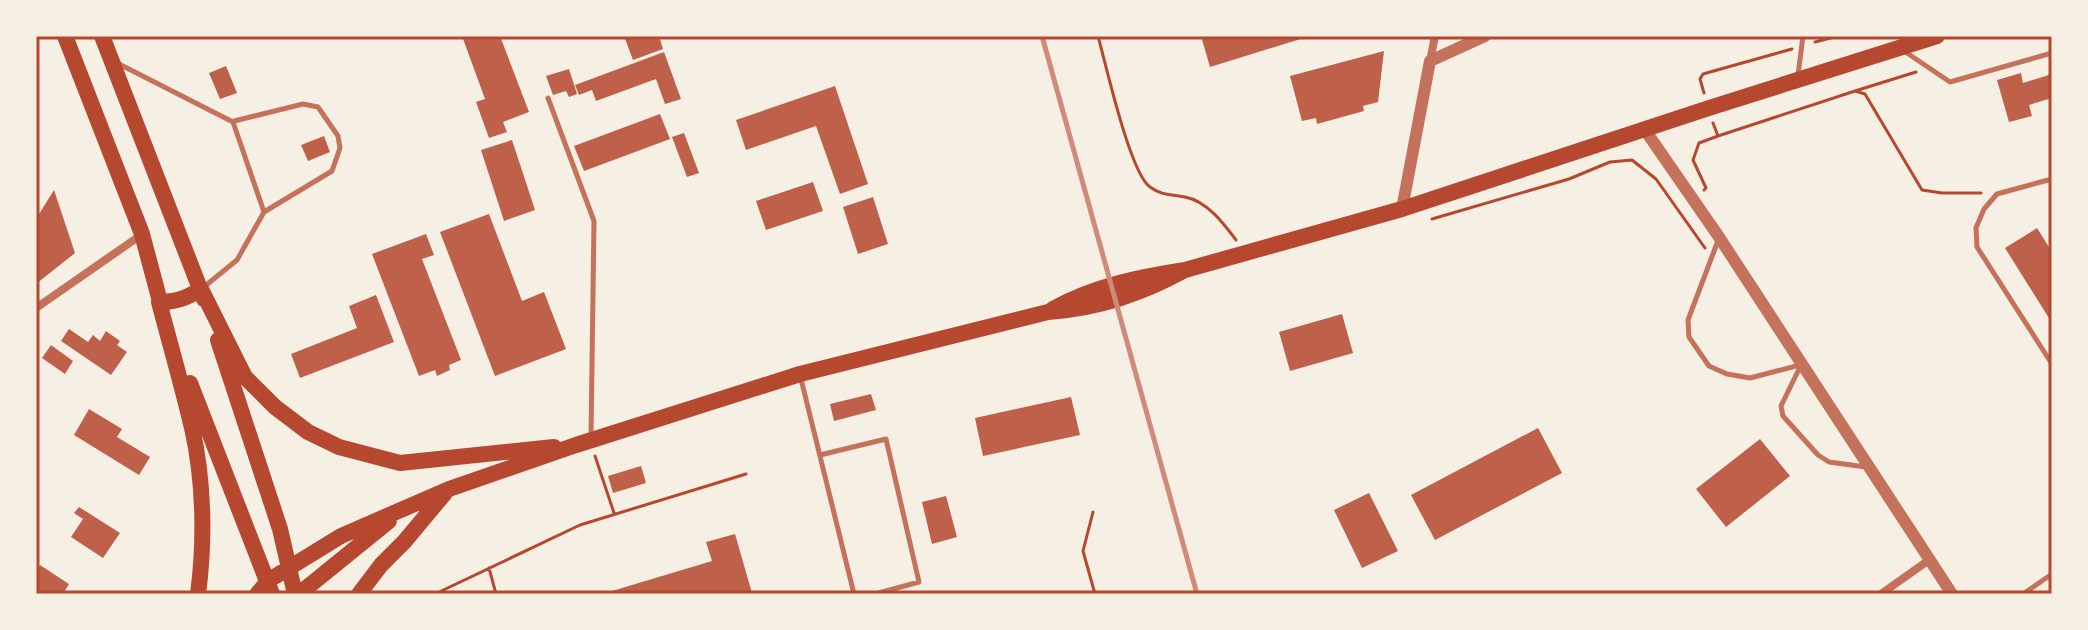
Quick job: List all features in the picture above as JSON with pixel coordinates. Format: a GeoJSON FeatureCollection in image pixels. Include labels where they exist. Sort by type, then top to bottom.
{"type":"FeatureCollection","features":[{"type":"Feature","properties":{"kind":"highway"},"geometry":{"type":"LineString","coordinates":[[65,36],[142,234],[193,431],[202,501],[198,594]]}},
{"type":"Feature","properties":{"kind":"highway"},"geometry":{"type":"LineString","coordinates":[[102,36],[201,289],[280,529],[297,594],[402,510]]}},
{"type":"Feature","properties":{"kind":"highway"},"geometry":{"type":"LineString","coordinates":[[159,302],[265,590],[290,566],[341,536],[449,489],[583,443],[800,374],[1048,312],[1079,310],[1118,300],[1153,288],[1185,270],[1402,209],[1937,36]]}},
{"type":"Feature","properties":{"kind":"highway"},"geometry":{"type":"LineString","coordinates":[[159,302],[187,298],[201,289]]}},
{"type":"Feature","properties":{"kind":"highway"},"geometry":{"type":"LineString","coordinates":[[201,289],[245,377],[275,407],[308,432],[339,447],[400,463],[583,443]]}},
{"type":"Feature","properties":{"kind":"highway"},"geometry":{"type":"LineString","coordinates":[[359,594],[449,489]]}},
{"type":"Feature","properties":{"kind":"street"},"geometry":{"type":"LineString","coordinates":[[1402,209],[1435,36]]}},
{"type":"Feature","properties":{"kind":"street"},"geometry":{"type":"LineString","coordinates":[[1430,61],[1485,36]]}},
{"type":"Feature","properties":{"kind":"street"},"geometry":{"type":"LineString","coordinates":[[1645,130],[1719,237],[1952,594]]}},
{"type":"Feature","properties":{"kind":"street"},"geometry":{"type":"LineString","coordinates":[[36,308],[142,234]]}},
{"type":"Feature","properties":{"kind":"street"},"geometry":{"type":"LineString","coordinates":[[1881,594],[1929,560]]}},
{"type":"Feature","properties":{"kind":"lane"},"geometry":{"type":"LineString","coordinates":[[1798,80],[1803,36]]}},
{"type":"Feature","properties":{"kind":"lane"},"geometry":{"type":"LineString","coordinates":[[1899,48],[1950,82],[2052,53]]}},
{"type":"Feature","properties":{"kind":"lane"},"geometry":{"type":"LineString","coordinates":[[111,61],[233,122],[303,104],[318,107],[338,136],[340,148],[332,171],[264,212],[237,260],[201,289]]}},
{"type":"Feature","properties":{"kind":"lane"},"geometry":{"type":"LineString","coordinates":[[548,98],[594,221],[583,443]]}},
{"type":"Feature","properties":{"kind":"lane"},"geometry":{"type":"LineString","coordinates":[[233,122],[264,212]]}},
{"type":"Feature","properties":{"kind":"lane"},"geometry":{"type":"LineString","coordinates":[[2051,181],[1997,194],[1984,209],[1976,228],[1977,247],[2052,364]]}},
{"type":"Feature","properties":{"kind":"lane"},"geometry":{"type":"LineString","coordinates":[[1719,237],[1688,320],[1689,337],[1709,366],[1727,374],[1750,378],[1801,365]]}},
{"type":"Feature","properties":{"kind":"lane"},"geometry":{"type":"LineString","coordinates":[[1801,365],[1781,406],[1783,416],[1818,455],[1829,462],[1869,467]]}},
{"type":"Feature","properties":{"kind":"lane"},"geometry":{"type":"LineString","coordinates":[[800,374],[854,594]]}},
{"type":"Feature","properties":{"kind":"lane"},"geometry":{"type":"LineString","coordinates":[[820,455],[886,439],[919,582],[875,594]]}},
{"type":"Feature","properties":{"kind":"lane"},"geometry":{"type":"LineString","coordinates":[[2023,594],[2052,574]]}},
{"type":"Feature","properties":{"kind":"path"},"geometry":{"type":"LineString","coordinates":[[1098,36],[1133,159],[1147,186],[1164,195],[1188,197],[1216,214],[1246,253]]}},
{"type":"Feature","properties":{"kind":"path"},"geometry":{"type":"LineString","coordinates":[[1718,136],[1700,79],[1703,74],[1838,36]]}},
{"type":"Feature","properties":{"kind":"path"},"geometry":{"type":"LineString","coordinates":[[1675,206],[1706,188],[1693,160],[1699,143],[1929,68]]}},
{"type":"Feature","properties":{"kind":"path"},"geometry":{"type":"LineString","coordinates":[[1855,91],[1865,94],[1922,190],[1997,194]]}},
{"type":"Feature","properties":{"kind":"path"},"geometry":{"type":"LineString","coordinates":[[1424,221],[1569,179],[1610,162],[1632,160],[1656,179],[1712,257]]}},
{"type":"Feature","properties":{"kind":"path"},"geometry":{"type":"LineString","coordinates":[[583,443],[615,514]]}},
{"type":"Feature","properties":{"kind":"path"},"geometry":{"type":"LineString","coordinates":[[435,594],[580,525],[746,474]]}},
{"type":"Feature","properties":{"kind":"path"},"geometry":{"type":"LineString","coordinates":[[1093,512],[1083,551],[1095,594]]}},
{"type":"Feature","properties":{"kind":"path"},"geometry":{"type":"LineString","coordinates":[[489,568],[496,594]]}},
{"type":"Feature","properties":{"kind":"building"},"geometry":{"type":"Polygon","coordinates":[[[462,36],[500,36],[529,112],[503,122],[507,132],[489,138],[476,102],[485,99],[462,36]]]}},
{"type":"Feature","properties":{"kind":"building"},"geometry":{"type":"Polygon","coordinates":[[[624,36],[659,36],[663,49],[633,60],[624,36]]]}},
{"type":"Feature","properties":{"kind":"building"},"geometry":{"type":"Polygon","coordinates":[[[1201,36],[1307,36],[1307,37],[1210,67],[1201,36]]]}},
{"type":"Feature","properties":{"kind":"building"},"geometry":{"type":"Polygon","coordinates":[[[1384,51],[1378,102],[1363,106],[1364,111],[1317,124],[1316,118],[1302,121],[1290,76],[1384,51]]]}},
{"type":"Feature","properties":{"kind":"building"},"geometry":{"type":"Polygon","coordinates":[[[664,52],[681,99],[665,104],[656,79],[596,101],[592,90],[579,95],[575,85],[664,52]]]}},
{"type":"Feature","properties":{"kind":"building"},"geometry":{"type":"Polygon","coordinates":[[[226,66],[237,93],[220,99],[209,73],[226,66]]]}},
{"type":"Feature","properties":{"kind":"building"},"geometry":{"type":"Polygon","coordinates":[[[569,69],[577,94],[569,97],[566,91],[553,95],[546,76],[569,69]]]}},
{"type":"Feature","properties":{"kind":"building"},"geometry":{"type":"Polygon","coordinates":[[[2021,73],[2023,83],[2052,74],[2052,98],[2029,105],[2032,116],[2009,122],[1997,80],[2021,73]]]}},
{"type":"Feature","properties":{"kind":"building"},"geometry":{"type":"Polygon","coordinates":[[[835,86],[868,184],[840,194],[816,126],[746,150],[736,120],[835,86]]]}},
{"type":"Feature","properties":{"kind":"building"},"geometry":{"type":"Polygon","coordinates":[[[660,114],[670,139],[584,171],[574,146],[660,114]]]}},
{"type":"Feature","properties":{"kind":"building"},"geometry":{"type":"Polygon","coordinates":[[[684,133],[699,173],[687,177],[672,137],[684,133]]]}},
{"type":"Feature","properties":{"kind":"building"},"geometry":{"type":"Polygon","coordinates":[[[324,136],[330,152],[308,161],[301,145],[324,136]]]}},
{"type":"Feature","properties":{"kind":"building"},"geometry":{"type":"Polygon","coordinates":[[[512,140],[535,210],[504,221],[481,150],[512,140]]]}},
{"type":"Feature","properties":{"kind":"building"},"geometry":{"type":"Polygon","coordinates":[[[813,182],[823,211],[766,230],[756,201],[813,182]]]}},
{"type":"Feature","properties":{"kind":"building"},"geometry":{"type":"Polygon","coordinates":[[[54,190],[75,253],[36,284],[36,219],[54,190]]]}},
{"type":"Feature","properties":{"kind":"building"},"geometry":{"type":"Polygon","coordinates":[[[873,197],[888,244],[858,254],[843,207],[873,197]]]}},
{"type":"Feature","properties":{"kind":"building"},"geometry":{"type":"Polygon","coordinates":[[[489,214],[522,301],[544,292],[566,349],[495,376],[440,232],[489,214]]]}},
{"type":"Feature","properties":{"kind":"building"},"geometry":{"type":"Polygon","coordinates":[[[2037,228],[2052,252],[2052,323],[2005,248],[2037,228]]]}},
{"type":"Feature","properties":{"kind":"building"},"geometry":{"type":"Polygon","coordinates":[[[426,234],[434,255],[422,259],[461,360],[449,365],[450,370],[437,376],[435,370],[419,376],[372,254],[426,234]]]}},
{"type":"Feature","properties":{"kind":"building"},"geometry":{"type":"Polygon","coordinates":[[[376,295],[394,342],[300,378],[291,354],[357,328],[349,306],[376,295]]]}},
{"type":"Feature","properties":{"kind":"building"},"geometry":{"type":"Polygon","coordinates":[[[1342,314],[1353,353],[1290,371],[1279,332],[1342,314]]]}},
{"type":"Feature","properties":{"kind":"building"},"geometry":{"type":"Polygon","coordinates":[[[69,329],[88,342],[93,335],[100,341],[106,331],[120,341],[117,345],[127,352],[111,375],[61,341],[69,329]]]}},
{"type":"Feature","properties":{"kind":"building"},"geometry":{"type":"Polygon","coordinates":[[[51,345],[73,361],[65,374],[42,358],[51,345]]]}},
{"type":"Feature","properties":{"kind":"building"},"geometry":{"type":"Polygon","coordinates":[[[871,394],[876,410],[834,421],[830,404],[871,394]]]}},
{"type":"Feature","properties":{"kind":"building"},"geometry":{"type":"Polygon","coordinates":[[[1071,397],[1080,435],[983,456],[975,418],[1071,397]]]}},
{"type":"Feature","properties":{"kind":"building"},"geometry":{"type":"Polygon","coordinates":[[[89,409],[122,429],[117,437],[150,457],[139,475],[74,435],[89,409]]]}},
{"type":"Feature","properties":{"kind":"building"},"geometry":{"type":"Polygon","coordinates":[[[1538,428],[1562,473],[1435,540],[1411,495],[1538,428]]]}},
{"type":"Feature","properties":{"kind":"building"},"geometry":{"type":"Polygon","coordinates":[[[1760,439],[1790,476],[1726,527],[1696,489],[1760,439]]]}},
{"type":"Feature","properties":{"kind":"building"},"geometry":{"type":"Polygon","coordinates":[[[641,466],[646,483],[613,493],[608,476],[641,466]]]}},
{"type":"Feature","properties":{"kind":"building"},"geometry":{"type":"Polygon","coordinates":[[[1369,493],[1398,551],[1362,568],[1334,510],[1369,493]]]}},
{"type":"Feature","properties":{"kind":"building"},"geometry":{"type":"Polygon","coordinates":[[[946,496],[957,537],[932,544],[922,502],[946,496]]]}},
{"type":"Feature","properties":{"kind":"building"},"geometry":{"type":"Polygon","coordinates":[[[79,507],[120,533],[103,558],[71,537],[83,519],[74,513],[79,507]]]}},
{"type":"Feature","properties":{"kind":"building"},"geometry":{"type":"Polygon","coordinates":[[[735,534],[752,593],[602,594],[712,561],[706,542],[735,534]]]}},
{"type":"Feature","properties":{"kind":"building"},"geometry":{"type":"Polygon","coordinates":[[[40,565],[69,584],[63,594],[36,594],[36,571],[40,565]]]}},
{"type":"Feature","properties":{"kind":"railway"},"geometry":{"type":"LineString","coordinates":[[1042,36],[1197,594]]}}]}
